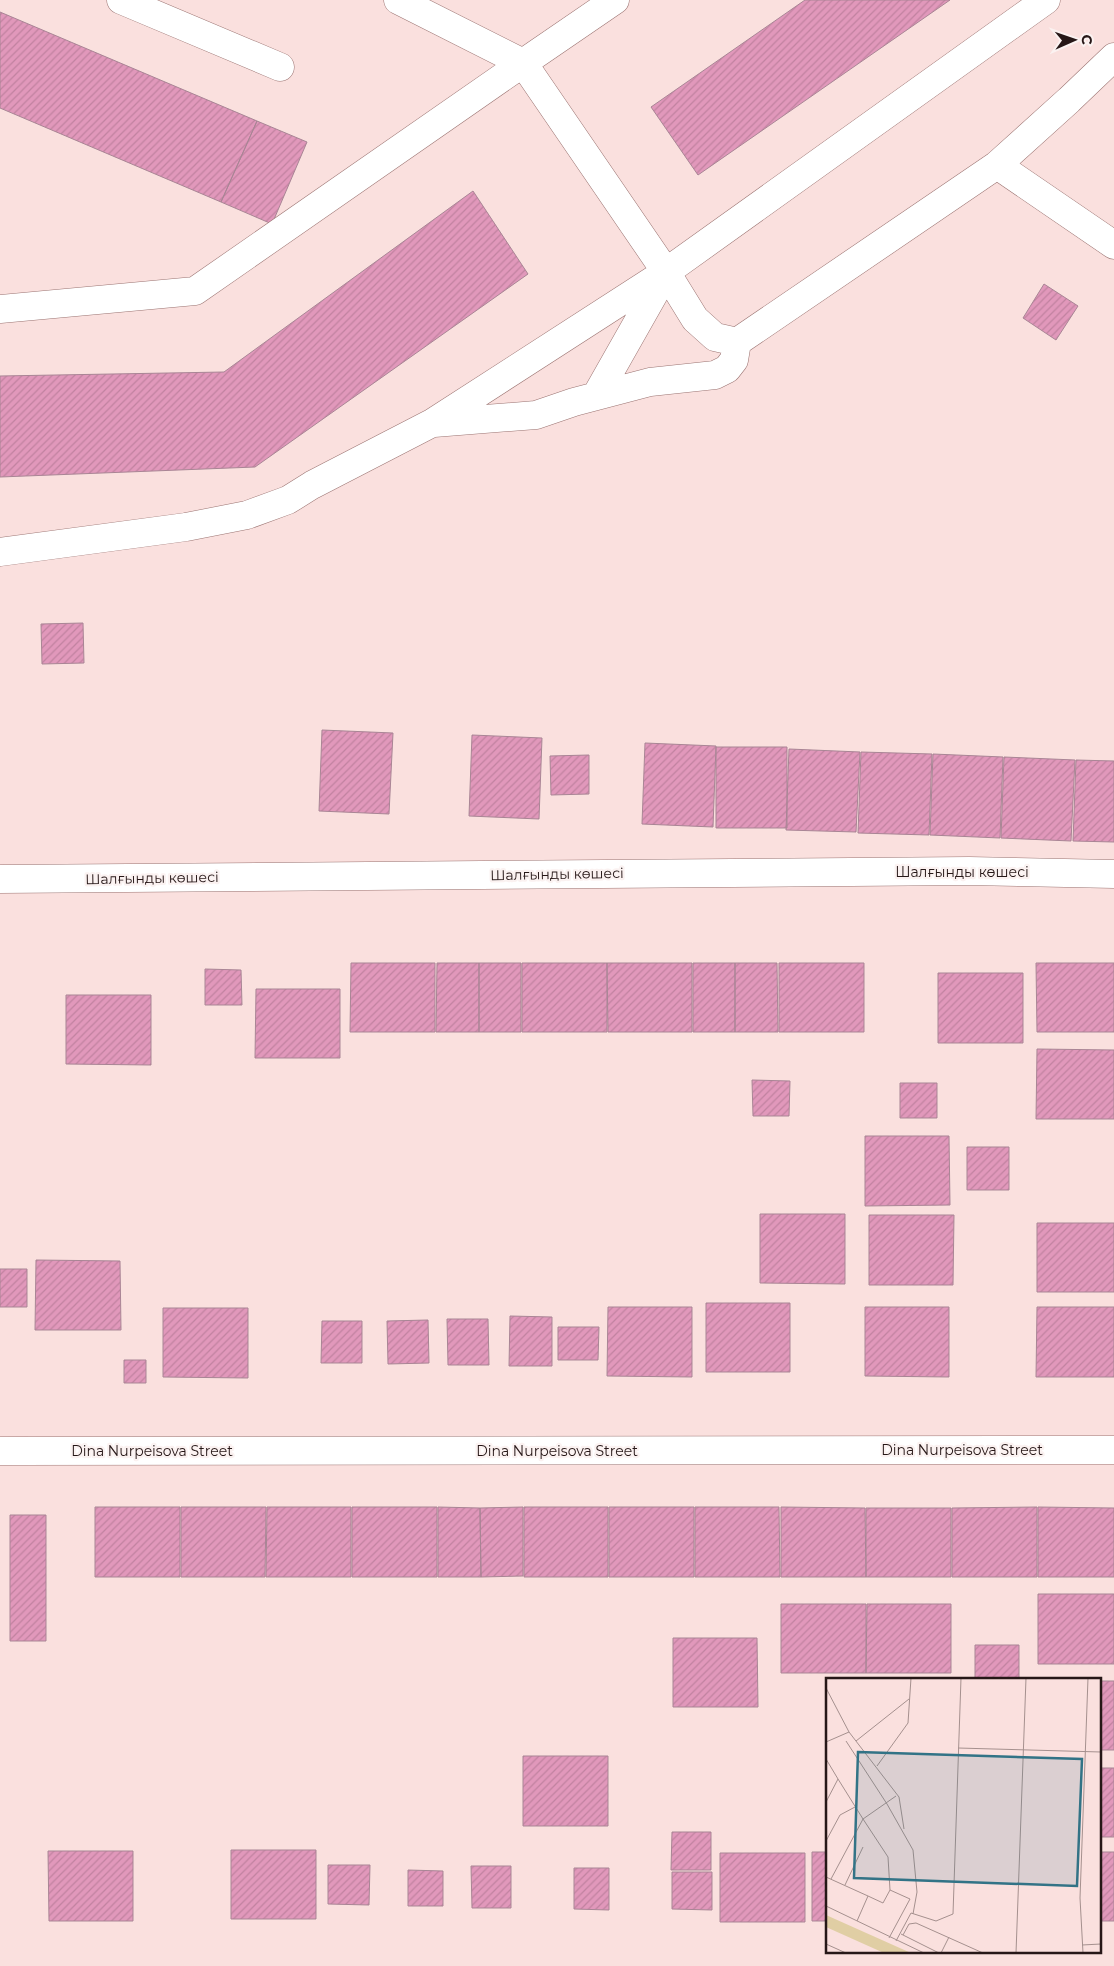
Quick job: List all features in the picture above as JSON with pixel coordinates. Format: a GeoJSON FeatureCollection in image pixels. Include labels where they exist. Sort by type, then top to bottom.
{"type":"FeatureCollection","features":[{"type":"Feature","properties":{"kind":"street"},"geometry":{"type":"LineString","coordinates":[[121,0],[280,68]]}},
{"type":"Feature","properties":{"kind":"street"},"geometry":{"type":"LineString","coordinates":[[398,0],[523,63],[666,272],[695,319],[715,337],[737,342]]}},
{"type":"Feature","properties":{"kind":"street"},"geometry":{"type":"LineString","coordinates":[[0,309],[195,291],[615,0]]}},
{"type":"Feature","properties":{"kind":"street"},"geometry":{"type":"LineString","coordinates":[[0,552],[186,527],[247,515],[288,500],[312,485],[432,423],[666,272],[1046,0]]}},
{"type":"Feature","properties":{"kind":"street"},"geometry":{"type":"LineString","coordinates":[[432,423],[465,422],[536,415],[596,396],[650,382],[715,375],[727,369],[734,360],[737,342],[997,165],[1114,57]]}},
{"type":"Feature","properties":{"kind":"street"},"geometry":{"type":"LineString","coordinates":[[997,165],[1114,245]]}},
{"type":"Feature","properties":{"kind":"street"},"geometry":{"type":"LineString","coordinates":[[596,396],[666,272]]}},
{"type":"Feature","properties":{"kind":"street","name":"Шалғынды көшесі"},"geometry":{"type":"LineString","coordinates":[[0,879],[969,871],[1114,874]]}},
{"type":"Feature","properties":{"kind":"street","name":"Dina Nurpeisova Street"},"geometry":{"type":"LineString","coordinates":[[0,1452],[1114,1450]]}},
{"type":"Feature","properties":{"kind":"building"},"geometry":{"type":"Polygon","coordinates":[[[805,0],[950,0],[698,175],[651,107],[805,0]]]}},
{"type":"Feature","properties":{"kind":"building"},"geometry":{"type":"Polygon","coordinates":[[[0,12],[257,121],[221,202],[0,108],[0,12]]]}},
{"type":"Feature","properties":{"kind":"building"},"geometry":{"type":"Polygon","coordinates":[[[257,121],[307,142],[272,224],[221,202],[257,121]]]}},
{"type":"Feature","properties":{"kind":"building"},"geometry":{"type":"Polygon","coordinates":[[[473,191],[528,274],[255,467],[0,477],[0,376],[224,372],[473,191]]]}},
{"type":"Feature","properties":{"kind":"building"},"geometry":{"type":"Polygon","coordinates":[[[1044,284],[1078,306],[1056,340],[1023,318],[1044,284]]]}},
{"type":"Feature","properties":{"kind":"building"},"geometry":{"type":"Polygon","coordinates":[[[83,623],[84,663],[42,664],[41,624],[83,623]]]}},
{"type":"Feature","properties":{"kind":"building"},"geometry":{"type":"Polygon","coordinates":[[[322,730],[393,733],[389,814],[319,811],[322,730]]]}},
{"type":"Feature","properties":{"kind":"building"},"geometry":{"type":"Polygon","coordinates":[[[472,735],[542,738],[539,819],[469,816],[472,735]]]}},
{"type":"Feature","properties":{"kind":"building"},"geometry":{"type":"Polygon","coordinates":[[[645,743],[716,746],[713,827],[642,824],[645,743]]]}},
{"type":"Feature","properties":{"kind":"building"},"geometry":{"type":"Polygon","coordinates":[[[716,747],[787,747],[787,828],[716,828],[716,747]]]}},
{"type":"Feature","properties":{"kind":"building"},"geometry":{"type":"Polygon","coordinates":[[[789,749],[860,752],[856,832],[786,830],[789,749]]]}},
{"type":"Feature","properties":{"kind":"building"},"geometry":{"type":"Polygon","coordinates":[[[861,752],[932,754],[929,835],[858,833],[861,752]]]}},
{"type":"Feature","properties":{"kind":"building"},"geometry":{"type":"Polygon","coordinates":[[[933,754],[1003,757],[1000,838],[930,835],[933,754]]]}},
{"type":"Feature","properties":{"kind":"building"},"geometry":{"type":"Polygon","coordinates":[[[589,755],[589,794],[551,795],[550,756],[589,755]]]}},
{"type":"Feature","properties":{"kind":"building"},"geometry":{"type":"Polygon","coordinates":[[[1004,757],[1075,760],[1071,841],[1001,838],[1004,757]]]}},
{"type":"Feature","properties":{"kind":"building"},"geometry":{"type":"Polygon","coordinates":[[[1076,760],[1114,761],[1114,842],[1073,841],[1076,760]]]}},
{"type":"Feature","properties":{"kind":"building"},"geometry":{"type":"Polygon","coordinates":[[[351,963],[435,963],[435,1032],[350,1032],[351,963]]]}},
{"type":"Feature","properties":{"kind":"building"},"geometry":{"type":"Polygon","coordinates":[[[437,963],[479,963],[479,1032],[436,1032],[437,963]]]}},
{"type":"Feature","properties":{"kind":"building"},"geometry":{"type":"Polygon","coordinates":[[[479,963],[521,963],[521,1032],[479,1032],[479,963]]]}},
{"type":"Feature","properties":{"kind":"building"},"geometry":{"type":"Polygon","coordinates":[[[522,963],[607,963],[607,1032],[522,1032],[522,963]]]}},
{"type":"Feature","properties":{"kind":"building"},"geometry":{"type":"Polygon","coordinates":[[[607,963],[692,963],[692,1032],[608,1032],[607,963]]]}},
{"type":"Feature","properties":{"kind":"building"},"geometry":{"type":"Polygon","coordinates":[[[693,963],[735,963],[735,1032],[693,1032],[693,963]]]}},
{"type":"Feature","properties":{"kind":"building"},"geometry":{"type":"Polygon","coordinates":[[[735,963],[777,963],[778,1032],[735,1032],[735,963]]]}},
{"type":"Feature","properties":{"kind":"building"},"geometry":{"type":"Polygon","coordinates":[[[779,963],[864,963],[864,1032],[779,1032],[779,963]]]}},
{"type":"Feature","properties":{"kind":"building"},"geometry":{"type":"Polygon","coordinates":[[[1036,963],[1114,963],[1114,1032],[1037,1032],[1036,963]]]}},
{"type":"Feature","properties":{"kind":"building"},"geometry":{"type":"Polygon","coordinates":[[[205,969],[241,970],[242,1005],[205,1005],[205,969]]]}},
{"type":"Feature","properties":{"kind":"building"},"geometry":{"type":"Polygon","coordinates":[[[938,973],[1023,973],[1023,1043],[938,1043],[938,973]]]}},
{"type":"Feature","properties":{"kind":"building"},"geometry":{"type":"Polygon","coordinates":[[[256,989],[340,989],[340,1058],[255,1058],[256,989]]]}},
{"type":"Feature","properties":{"kind":"building"},"geometry":{"type":"Polygon","coordinates":[[[66,995],[151,995],[151,1065],[66,1064],[66,995]]]}},
{"type":"Feature","properties":{"kind":"building"},"geometry":{"type":"Polygon","coordinates":[[[1037,1049],[1114,1050],[1114,1119],[1036,1119],[1037,1049]]]}},
{"type":"Feature","properties":{"kind":"building"},"geometry":{"type":"Polygon","coordinates":[[[752,1080],[790,1081],[789,1116],[753,1116],[752,1080]]]}},
{"type":"Feature","properties":{"kind":"building"},"geometry":{"type":"Polygon","coordinates":[[[900,1083],[937,1083],[937,1118],[900,1118],[900,1083]]]}},
{"type":"Feature","properties":{"kind":"building"},"geometry":{"type":"Polygon","coordinates":[[[865,1136],[949,1136],[950,1205],[865,1206],[865,1136]]]}},
{"type":"Feature","properties":{"kind":"building"},"geometry":{"type":"Polygon","coordinates":[[[967,1147],[1009,1147],[1009,1190],[967,1190],[967,1147]]]}},
{"type":"Feature","properties":{"kind":"building"},"geometry":{"type":"Polygon","coordinates":[[[760,1214],[845,1214],[845,1284],[760,1283],[760,1214]]]}},
{"type":"Feature","properties":{"kind":"building"},"geometry":{"type":"Polygon","coordinates":[[[869,1215],[954,1215],[953,1285],[869,1285],[869,1215]]]}},
{"type":"Feature","properties":{"kind":"building"},"geometry":{"type":"Polygon","coordinates":[[[1037,1223],[1114,1223],[1114,1292],[1037,1292],[1037,1223]]]}},
{"type":"Feature","properties":{"kind":"building"},"geometry":{"type":"Polygon","coordinates":[[[36,1260],[120,1261],[121,1330],[35,1330],[36,1260]]]}},
{"type":"Feature","properties":{"kind":"building"},"geometry":{"type":"Polygon","coordinates":[[[0,1269],[27,1269],[27,1307],[0,1307],[0,1269]]]}},
{"type":"Feature","properties":{"kind":"building"},"geometry":{"type":"Polygon","coordinates":[[[706,1303],[790,1303],[790,1372],[706,1372],[706,1303]]]}},
{"type":"Feature","properties":{"kind":"building"},"geometry":{"type":"Polygon","coordinates":[[[608,1307],[692,1307],[692,1377],[607,1376],[608,1307]]]}},
{"type":"Feature","properties":{"kind":"building"},"geometry":{"type":"Polygon","coordinates":[[[865,1307],[949,1307],[949,1377],[865,1376],[865,1307]]]}},
{"type":"Feature","properties":{"kind":"building"},"geometry":{"type":"Polygon","coordinates":[[[1037,1307],[1114,1307],[1114,1377],[1036,1377],[1037,1307]]]}},
{"type":"Feature","properties":{"kind":"building"},"geometry":{"type":"Polygon","coordinates":[[[163,1308],[248,1308],[248,1378],[163,1377],[163,1308]]]}},
{"type":"Feature","properties":{"kind":"building"},"geometry":{"type":"Polygon","coordinates":[[[510,1316],[552,1317],[552,1366],[509,1366],[510,1316]]]}},
{"type":"Feature","properties":{"kind":"building"},"geometry":{"type":"Polygon","coordinates":[[[447,1319],[488,1319],[489,1365],[448,1365],[447,1319]]]}},
{"type":"Feature","properties":{"kind":"building"},"geometry":{"type":"Polygon","coordinates":[[[428,1320],[429,1363],[388,1364],[387,1321],[428,1320]]]}},
{"type":"Feature","properties":{"kind":"building"},"geometry":{"type":"Polygon","coordinates":[[[322,1321],[362,1321],[362,1363],[321,1363],[322,1321]]]}},
{"type":"Feature","properties":{"kind":"building"},"geometry":{"type":"Polygon","coordinates":[[[558,1327],[599,1327],[598,1360],[558,1360],[558,1327]]]}},
{"type":"Feature","properties":{"kind":"building"},"geometry":{"type":"Polygon","coordinates":[[[124,1360],[146,1360],[146,1383],[124,1383],[124,1360]]]}},
{"type":"Feature","properties":{"kind":"building"},"geometry":{"type":"Polygon","coordinates":[[[95,1507],[180,1507],[180,1577],[95,1577],[95,1507]]]}},
{"type":"Feature","properties":{"kind":"building"},"geometry":{"type":"Polygon","coordinates":[[[181,1507],[266,1507],[265,1577],[181,1577],[181,1507]]]}},
{"type":"Feature","properties":{"kind":"building"},"geometry":{"type":"Polygon","coordinates":[[[267,1507],[351,1507],[351,1577],[266,1577],[267,1507]]]}},
{"type":"Feature","properties":{"kind":"building"},"geometry":{"type":"Polygon","coordinates":[[[352,1507],[437,1507],[437,1577],[352,1577],[352,1507]]]}},
{"type":"Feature","properties":{"kind":"building"},"geometry":{"type":"Polygon","coordinates":[[[438,1507],[480,1508],[481,1577],[438,1577],[438,1507]]]}},
{"type":"Feature","properties":{"kind":"building"},"geometry":{"type":"Polygon","coordinates":[[[523,1507],[523,1576],[481,1577],[480,1508],[523,1507]]]}},
{"type":"Feature","properties":{"kind":"building"},"geometry":{"type":"Polygon","coordinates":[[[524,1507],[608,1507],[608,1577],[524,1577],[524,1507]]]}},
{"type":"Feature","properties":{"kind":"building"},"geometry":{"type":"Polygon","coordinates":[[[609,1507],[694,1507],[694,1577],[609,1577],[609,1507]]]}},
{"type":"Feature","properties":{"kind":"building"},"geometry":{"type":"Polygon","coordinates":[[[695,1507],[779,1507],[780,1577],[695,1577],[695,1507]]]}},
{"type":"Feature","properties":{"kind":"building"},"geometry":{"type":"Polygon","coordinates":[[[781,1507],[865,1508],[866,1577],[781,1577],[781,1507]]]}},
{"type":"Feature","properties":{"kind":"building"},"geometry":{"type":"Polygon","coordinates":[[[1037,1507],[1037,1577],[952,1577],[952,1508],[1037,1507]]]}},
{"type":"Feature","properties":{"kind":"building"},"geometry":{"type":"Polygon","coordinates":[[[1038,1507],[1114,1508],[1114,1577],[1038,1577],[1038,1507]]]}},
{"type":"Feature","properties":{"kind":"building"},"geometry":{"type":"Polygon","coordinates":[[[866,1508],[951,1508],[951,1577],[866,1577],[866,1508]]]}},
{"type":"Feature","properties":{"kind":"building"},"geometry":{"type":"Polygon","coordinates":[[[10,1515],[46,1515],[46,1641],[10,1641],[10,1515]]]}},
{"type":"Feature","properties":{"kind":"building"},"geometry":{"type":"Polygon","coordinates":[[[1038,1594],[1114,1594],[1114,1664],[1038,1664],[1038,1594]]]}},
{"type":"Feature","properties":{"kind":"building"},"geometry":{"type":"Polygon","coordinates":[[[781,1604],[866,1604],[866,1673],[781,1673],[781,1604]]]}},
{"type":"Feature","properties":{"kind":"building"},"geometry":{"type":"Polygon","coordinates":[[[867,1604],[951,1604],[951,1673],[866,1673],[867,1604]]]}},
{"type":"Feature","properties":{"kind":"building"},"geometry":{"type":"Polygon","coordinates":[[[673,1638],[757,1638],[758,1707],[673,1707],[673,1638]]]}},
{"type":"Feature","properties":{"kind":"building"},"geometry":{"type":"Polygon","coordinates":[[[975,1645],[1019,1645],[1019,1678],[975,1678],[975,1645]]]}},
{"type":"Feature","properties":{"kind":"building"},"geometry":{"type":"Polygon","coordinates":[[[1102,1681],[1114,1681],[1114,1750],[1102,1750],[1102,1681]]]}},
{"type":"Feature","properties":{"kind":"building"},"geometry":{"type":"Polygon","coordinates":[[[523,1756],[608,1756],[608,1826],[523,1826],[523,1756]]]}},
{"type":"Feature","properties":{"kind":"building"},"geometry":{"type":"Polygon","coordinates":[[[1102,1768],[1114,1768],[1114,1837],[1102,1837],[1102,1768]]]}},
{"type":"Feature","properties":{"kind":"building"},"geometry":{"type":"Polygon","coordinates":[[[672,1832],[711,1832],[711,1870],[671,1870],[672,1832]]]}},
{"type":"Feature","properties":{"kind":"building"},"geometry":{"type":"Polygon","coordinates":[[[231,1850],[316,1850],[316,1919],[231,1919],[231,1850]]]}},
{"type":"Feature","properties":{"kind":"building"},"geometry":{"type":"Polygon","coordinates":[[[48,1851],[133,1851],[133,1921],[49,1921],[48,1851]]]}},
{"type":"Feature","properties":{"kind":"building"},"geometry":{"type":"Polygon","coordinates":[[[812,1852],[826,1852],[826,1921],[812,1921],[812,1852]]]}},
{"type":"Feature","properties":{"kind":"building"},"geometry":{"type":"Polygon","coordinates":[[[1102,1852],[1114,1852],[1114,1921],[1102,1921],[1102,1852]]]}},
{"type":"Feature","properties":{"kind":"building"},"geometry":{"type":"Polygon","coordinates":[[[720,1853],[805,1853],[805,1922],[720,1922],[720,1853]]]}},
{"type":"Feature","properties":{"kind":"building"},"geometry":{"type":"Polygon","coordinates":[[[328,1865],[370,1865],[369,1905],[328,1904],[328,1865]]]}},
{"type":"Feature","properties":{"kind":"building"},"geometry":{"type":"Polygon","coordinates":[[[471,1866],[511,1866],[511,1908],[472,1908],[471,1866]]]}},
{"type":"Feature","properties":{"kind":"building"},"geometry":{"type":"Polygon","coordinates":[[[574,1868],[609,1868],[609,1910],[574,1909],[574,1868]]]}},
{"type":"Feature","properties":{"kind":"building"},"geometry":{"type":"Polygon","coordinates":[[[408,1870],[443,1871],[443,1906],[408,1906],[408,1870]]]}},
{"type":"Feature","properties":{"kind":"building"},"geometry":{"type":"Polygon","coordinates":[[[672,1872],[712,1872],[712,1910],[672,1909],[672,1872]]]}}]}
